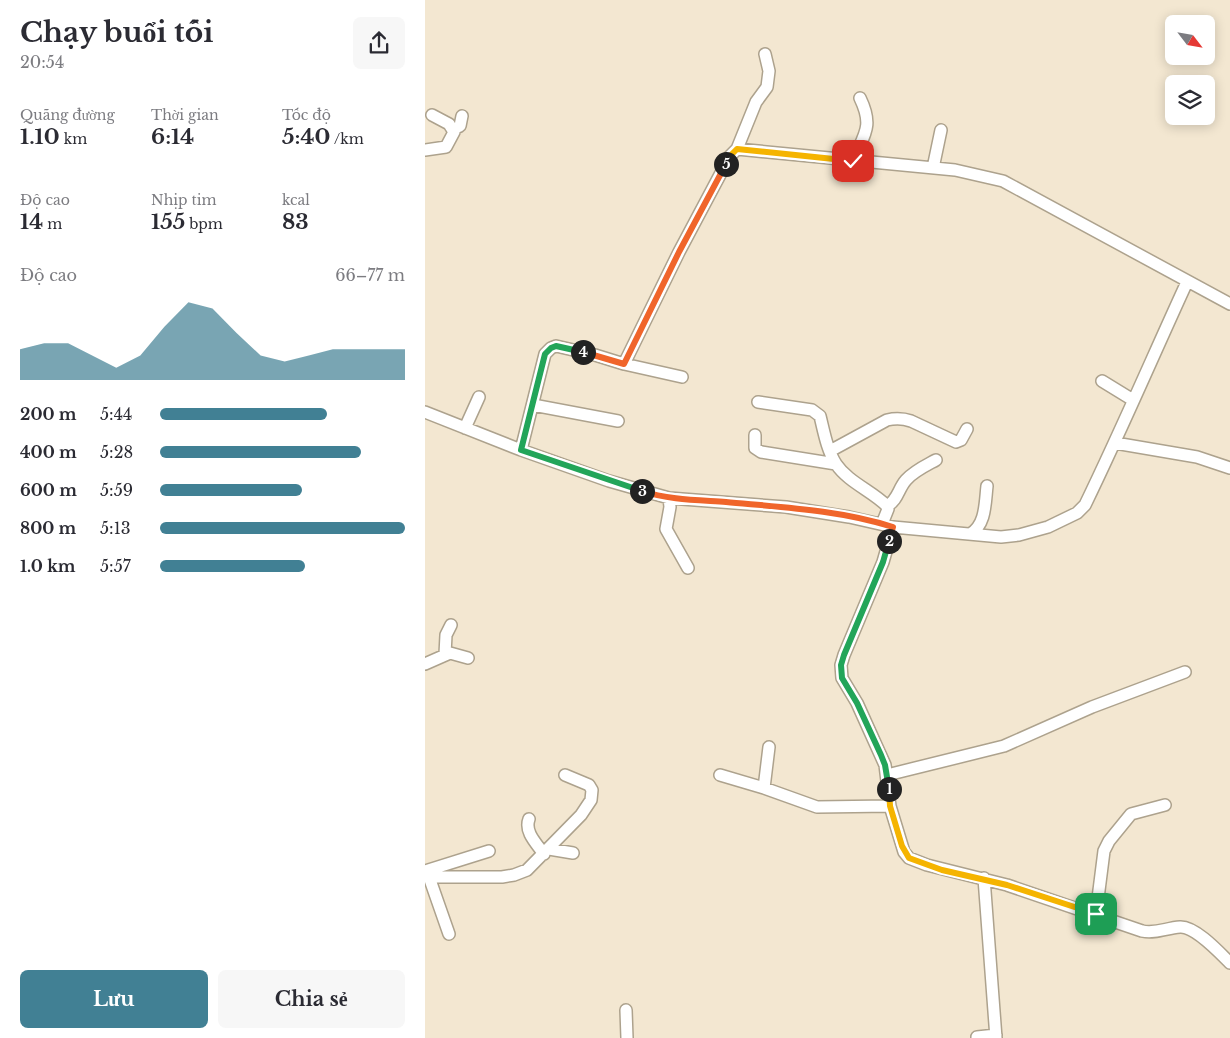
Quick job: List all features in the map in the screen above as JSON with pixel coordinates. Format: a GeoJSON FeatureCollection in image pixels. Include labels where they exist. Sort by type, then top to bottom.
{"type":"FeatureCollection","features":[{"type":"Feature","properties":{"kind":"street"},"geometry":{"type":"LineString","coordinates":[[624,364],[704,203],[730,156],[737,149],[756,102],[767,87],[769,71],[765,54]]}},
{"type":"Feature","properties":{"kind":"street"},"geometry":{"type":"LineString","coordinates":[[853,161],[868,122],[866,111],[859,98]]}},
{"type":"Feature","properties":{"kind":"street"},"geometry":{"type":"LineString","coordinates":[[425,150],[446,147],[453,138],[453,129],[449,124],[432,115]]}},
{"type":"Feature","properties":{"kind":"street"},"geometry":{"type":"LineString","coordinates":[[453,129],[460,126],[462,116]]}},
{"type":"Feature","properties":{"kind":"street"},"geometry":{"type":"LineString","coordinates":[[933,168],[941,130]]}},
{"type":"Feature","properties":{"kind":"street"},"geometry":{"type":"LineString","coordinates":[[737,149],[955,170],[1003,181],[1230,304]]}},
{"type":"Feature","properties":{"kind":"street"},"geometry":{"type":"LineString","coordinates":[[425,412],[521,450],[609,481],[669,498],[786,507],[887,525],[970,534],[1001,537],[1019,535],[1048,527],[1077,512],[1085,505],[1187,282]]}},
{"type":"Feature","properties":{"kind":"street"},"geometry":{"type":"LineString","coordinates":[[521,450],[545,354],[551,348],[556,346],[682,377]]}},
{"type":"Feature","properties":{"kind":"street"},"geometry":{"type":"LineString","coordinates":[[1103,381],[1133,400]]}},
{"type":"Feature","properties":{"kind":"street"},"geometry":{"type":"LineString","coordinates":[[465,428],[479,397]]}},
{"type":"Feature","properties":{"kind":"street"},"geometry":{"type":"LineString","coordinates":[[758,402],[817,412],[836,464],[854,481],[887,506],[888,509],[883,562],[844,655],[841,672],[881,755],[887,775],[890,806],[902,846],[909,858],[942,870],[984,878],[1151,933],[1181,927],[1187,928],[1199,934],[1230,963]]}},
{"type":"Feature","properties":{"kind":"street"},"geometry":{"type":"LineString","coordinates":[[533,405],[618,421]]}},
{"type":"Feature","properties":{"kind":"street"},"geometry":{"type":"LineString","coordinates":[[830,451],[894,418],[905,418],[956,442],[962,439],[967,429]]}},
{"type":"Feature","properties":{"kind":"street"},"geometry":{"type":"LineString","coordinates":[[755,436],[755,448],[761,452],[836,464]]}},
{"type":"Feature","properties":{"kind":"street"},"geometry":{"type":"LineString","coordinates":[[1115,443],[1197,457],[1230,468]]}},
{"type":"Feature","properties":{"kind":"street"},"geometry":{"type":"LineString","coordinates":[[887,506],[895,500],[901,486],[911,475],[936,460]]}},
{"type":"Feature","properties":{"kind":"street"},"geometry":{"type":"LineString","coordinates":[[970,534],[979,527],[983,518],[987,486]]}},
{"type":"Feature","properties":{"kind":"street"},"geometry":{"type":"LineString","coordinates":[[669,498],[670,507],[667,529],[688,568]]}},
{"type":"Feature","properties":{"kind":"street"},"geometry":{"type":"LineString","coordinates":[[445,654],[446,635],[451,625]]}},
{"type":"Feature","properties":{"kind":"street"},"geometry":{"type":"LineString","coordinates":[[425,664],[450,653],[468,658]]}},
{"type":"Feature","properties":{"kind":"street"},"geometry":{"type":"LineString","coordinates":[[887,775],[1004,746],[1076,714],[1185,672]]}},
{"type":"Feature","properties":{"kind":"street"},"geometry":{"type":"LineString","coordinates":[[764,788],[769,748]]}},
{"type":"Feature","properties":{"kind":"street"},"geometry":{"type":"LineString","coordinates":[[426,872],[441,877],[514,875],[527,870],[581,815],[593,795],[589,785],[565,775]]}},
{"type":"Feature","properties":{"kind":"street"},"geometry":{"type":"LineString","coordinates":[[720,775],[817,807],[890,806]]}},
{"type":"Feature","properties":{"kind":"street"},"geometry":{"type":"LineString","coordinates":[[1096,914],[1104,851],[1109,841],[1131,814],[1165,804]]}},
{"type":"Feature","properties":{"kind":"street"},"geometry":{"type":"LineString","coordinates":[[529,819],[527,825],[529,832],[546,851],[573,853]]}},
{"type":"Feature","properties":{"kind":"street"},"geometry":{"type":"LineString","coordinates":[[426,872],[489,851]]}},
{"type":"Feature","properties":{"kind":"street"},"geometry":{"type":"LineString","coordinates":[[426,872],[449,934]]}},
{"type":"Feature","properties":{"kind":"street"},"geometry":{"type":"LineString","coordinates":[[977,1037],[996,1036],[984,878]]}},
{"type":"Feature","properties":{"kind":"street"},"geometry":{"type":"LineString","coordinates":[[626,1010],[627,1038]]}},
{"type":"Feature","properties":{"kind":"route"},"geometry":{"type":"LineString","coordinates":[[853,161],[737,149],[730,156],[704,203],[624,364],[556,346],[545,354],[521,450],[609,481],[669,498],[786,507],[849,517],[893,527],[883,562],[844,655],[841,672],[842,678],[867,723],[885,765],[890,806],[904,852],[909,858],[942,870],[984,878],[1033,893],[1066,906],[1096,914]]}}]}
